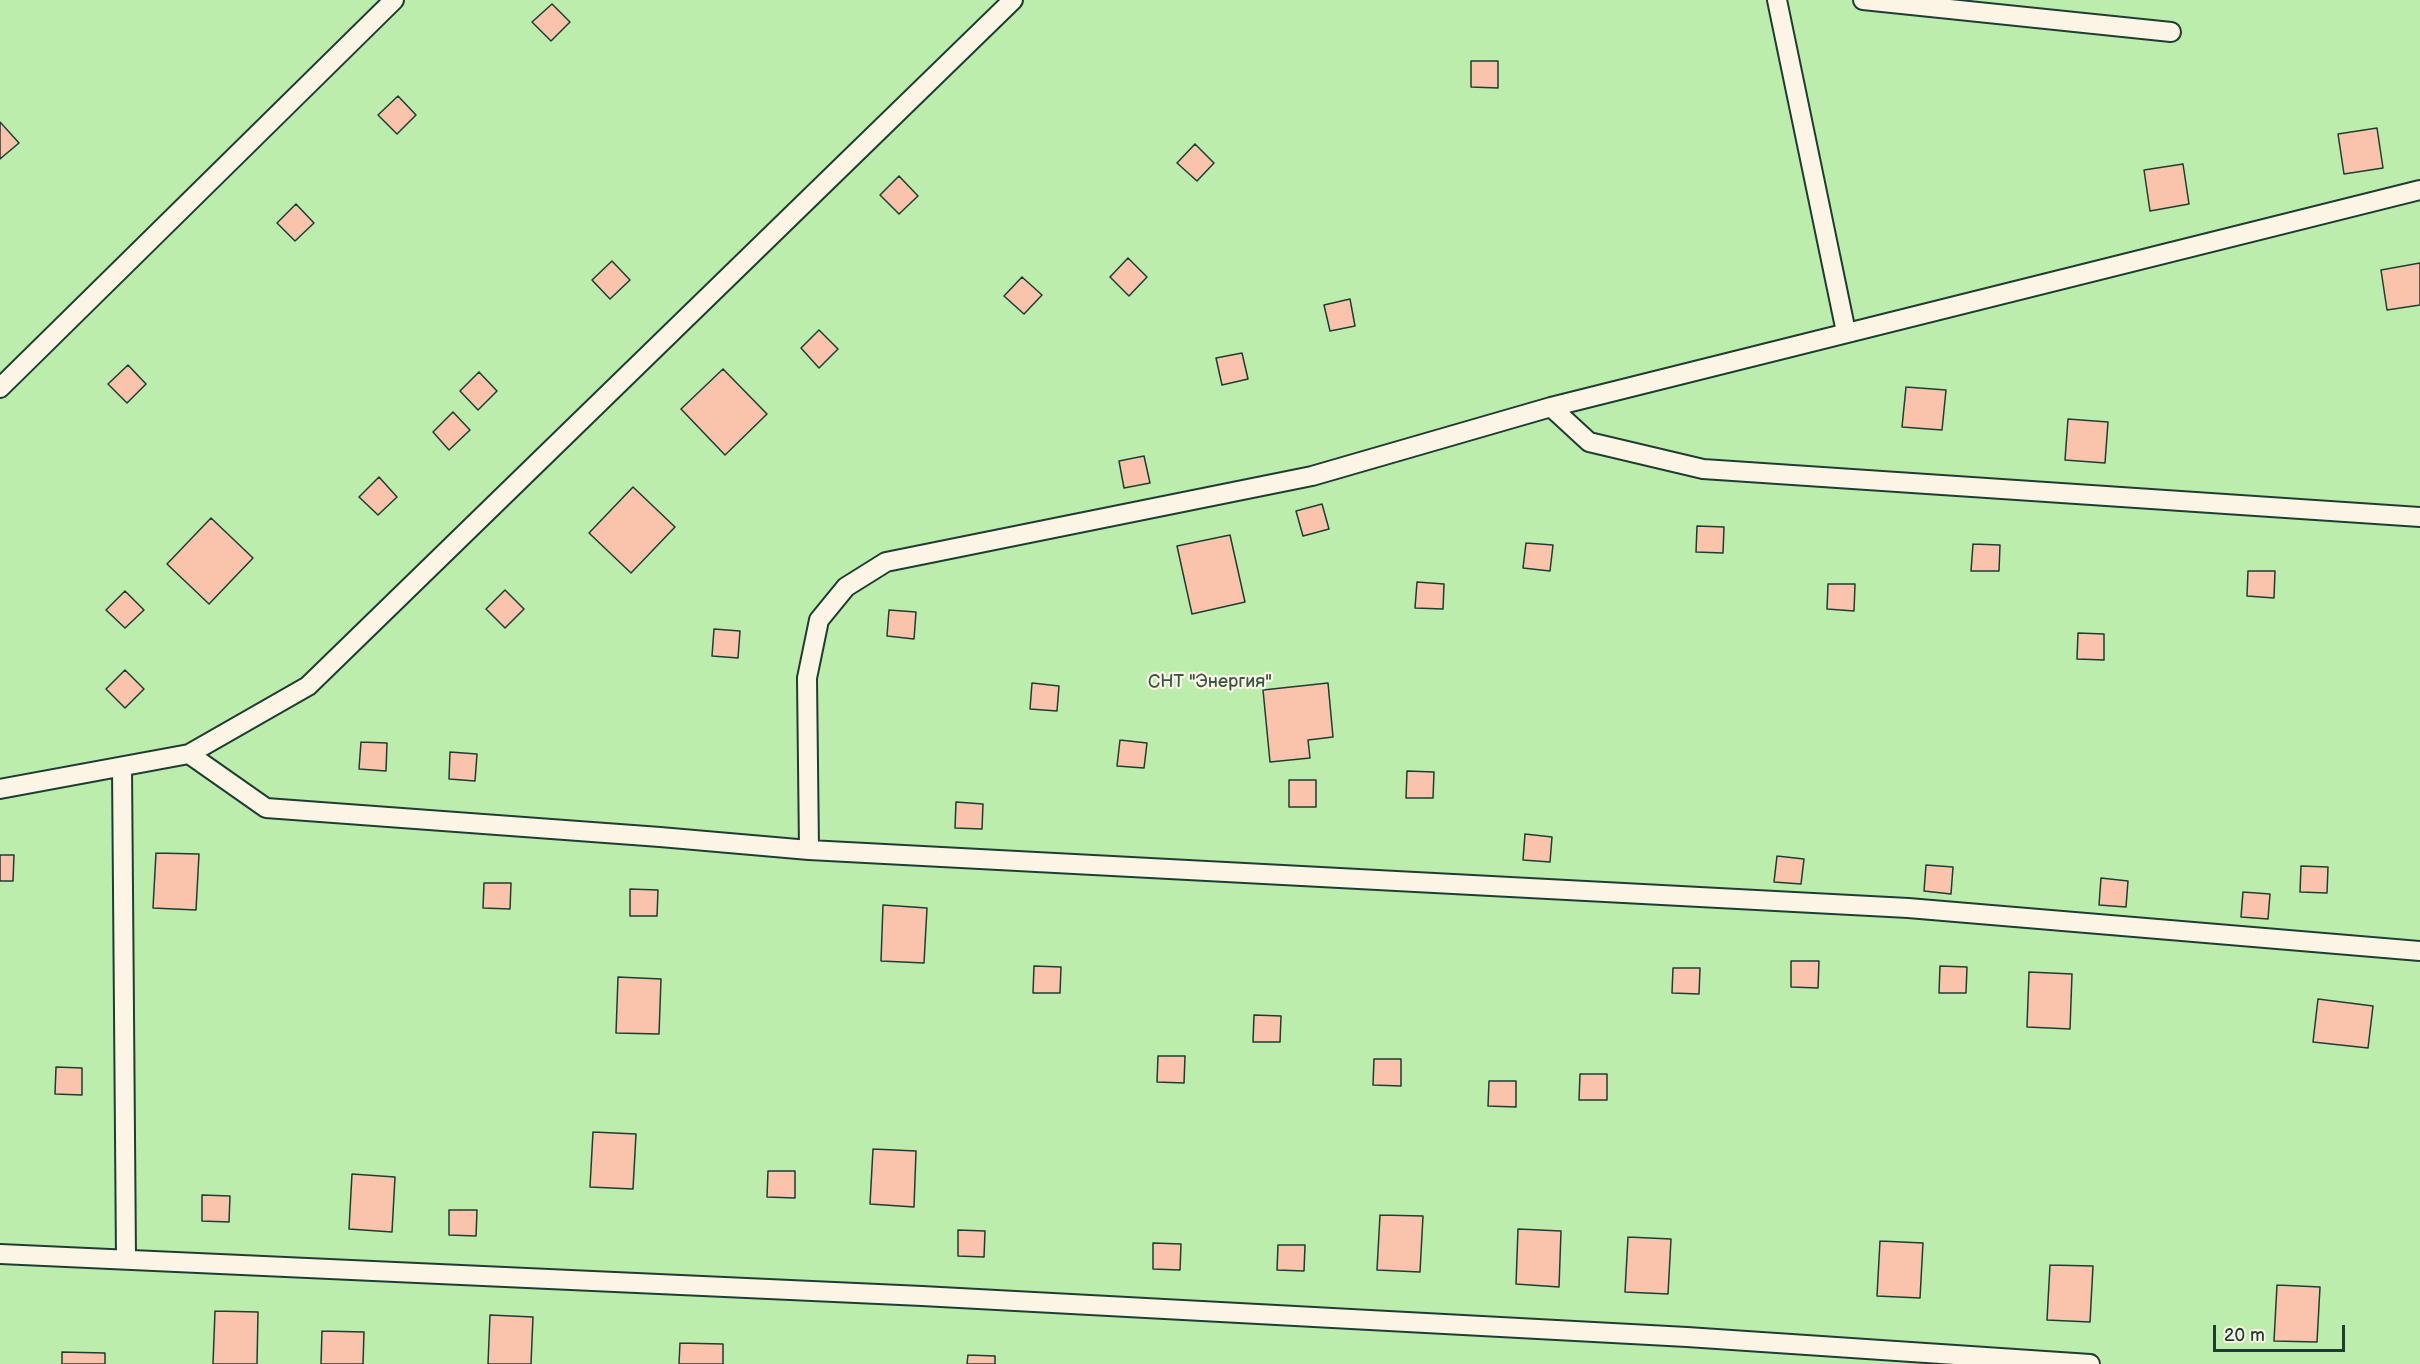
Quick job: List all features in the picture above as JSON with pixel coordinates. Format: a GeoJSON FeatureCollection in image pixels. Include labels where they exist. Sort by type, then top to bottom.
{"type":"FeatureCollection","features":[{"type":"Feature","properties":{"kind":"lane"},"geometry":{"type":"LineString","coordinates":[[0,388],[394,0]]}},
{"type":"Feature","properties":{"kind":"lane"},"geometry":{"type":"LineString","coordinates":[[0,789],[189,754],[309,686],[1012,0]]}},
{"type":"Feature","properties":{"kind":"lane"},"geometry":{"type":"LineString","coordinates":[[1777,0],[1846,332]]}},
{"type":"Feature","properties":{"kind":"lane"},"geometry":{"type":"LineString","coordinates":[[1863,0],[2171,32]]}},
{"type":"Feature","properties":{"kind":"lane"},"geometry":{"type":"LineString","coordinates":[[809,850],[807,678],[819,620],[846,587],[886,562],[1312,476],[1551,407],[2420,190]]}},
{"type":"Feature","properties":{"kind":"lane"},"geometry":{"type":"LineString","coordinates":[[1551,407],[1589,442],[1703,469],[2420,517]]}},
{"type":"Feature","properties":{"kind":"lane"},"geometry":{"type":"LineString","coordinates":[[189,754],[266,808],[809,850],[1908,908],[2420,951]]}},
{"type":"Feature","properties":{"kind":"lane"},"geometry":{"type":"LineString","coordinates":[[122,767],[126,1258]]}},
{"type":"Feature","properties":{"kind":"lane"},"geometry":{"type":"LineString","coordinates":[[0,1254],[922,1296],[1664,1336],[2090,1364]]}},
{"type":"Feature","properties":{"kind":"green space","name":"СНТ \"Энергия\""},"geometry":{"type":"Polygon","coordinates":[[[0,0],[2420,0],[2420,1364],[0,1364],[0,0]]]}},
{"type":"Feature","properties":{"kind":"building"},"geometry":{"type":"Polygon","coordinates":[[[552,4],[570,22],[551,41],[532,22],[552,4]]]}},
{"type":"Feature","properties":{"kind":"building"},"geometry":{"type":"Polygon","coordinates":[[[1471,61],[1498,61],[1498,88],[1471,87],[1471,61]]]}},
{"type":"Feature","properties":{"kind":"building"},"geometry":{"type":"Polygon","coordinates":[[[398,96],[416,115],[397,134],[378,115],[398,96]]]}},
{"type":"Feature","properties":{"kind":"building"},"geometry":{"type":"Polygon","coordinates":[[[0,122],[19,143],[0,159],[0,122]]]}},
{"type":"Feature","properties":{"kind":"building"},"geometry":{"type":"Polygon","coordinates":[[[2377,128],[2383,168],[2344,174],[2338,134],[2377,128]]]}},
{"type":"Feature","properties":{"kind":"building"},"geometry":{"type":"Polygon","coordinates":[[[1195,144],[1214,163],[1197,181],[1177,163],[1195,144]]]}},
{"type":"Feature","properties":{"kind":"building"},"geometry":{"type":"Polygon","coordinates":[[[2183,164],[2189,204],[2150,211],[2144,170],[2183,164]]]}},
{"type":"Feature","properties":{"kind":"building"},"geometry":{"type":"Polygon","coordinates":[[[899,176],[918,196],[899,214],[880,195],[899,176]]]}},
{"type":"Feature","properties":{"kind":"building"},"geometry":{"type":"Polygon","coordinates":[[[296,204],[314,223],[295,241],[277,223],[296,204]]]}},
{"type":"Feature","properties":{"kind":"building"},"geometry":{"type":"Polygon","coordinates":[[[1128,258],[1147,277],[1129,296],[1110,277],[1128,258]]]}},
{"type":"Feature","properties":{"kind":"building"},"geometry":{"type":"Polygon","coordinates":[[[612,261],[630,280],[610,299],[592,280],[612,261]]]}},
{"type":"Feature","properties":{"kind":"building"},"geometry":{"type":"Polygon","coordinates":[[[2420,263],[2420,305],[2387,310],[2381,270],[2420,263]]]}},
{"type":"Feature","properties":{"kind":"building"},"geometry":{"type":"Polygon","coordinates":[[[1022,277],[1042,295],[1024,314],[1004,296],[1022,277]]]}},
{"type":"Feature","properties":{"kind":"building"},"geometry":{"type":"Polygon","coordinates":[[[1350,299],[1355,326],[1330,331],[1324,305],[1350,299]]]}},
{"type":"Feature","properties":{"kind":"building"},"geometry":{"type":"Polygon","coordinates":[[[819,330],[838,349],[819,368],[801,348],[819,330]]]}},
{"type":"Feature","properties":{"kind":"building"},"geometry":{"type":"Polygon","coordinates":[[[1242,353],[1248,379],[1222,385],[1216,358],[1242,353]]]}},
{"type":"Feature","properties":{"kind":"building"},"geometry":{"type":"Polygon","coordinates":[[[128,365],[146,384],[127,403],[108,384],[128,365]]]}},
{"type":"Feature","properties":{"kind":"building"},"geometry":{"type":"Polygon","coordinates":[[[723,369],[767,414],[725,455],[681,409],[723,369]]]}},
{"type":"Feature","properties":{"kind":"building"},"geometry":{"type":"Polygon","coordinates":[[[479,372],[497,391],[478,410],[460,391],[479,372]]]}},
{"type":"Feature","properties":{"kind":"building"},"geometry":{"type":"Polygon","coordinates":[[[1906,387],[1946,390],[1942,430],[1902,427],[1906,387]]]}},
{"type":"Feature","properties":{"kind":"building"},"geometry":{"type":"Polygon","coordinates":[[[453,412],[470,430],[449,450],[433,432],[453,412]]]}},
{"type":"Feature","properties":{"kind":"building"},"geometry":{"type":"Polygon","coordinates":[[[2068,419],[2108,422],[2105,463],[2065,460],[2068,419]]]}},
{"type":"Feature","properties":{"kind":"building"},"geometry":{"type":"Polygon","coordinates":[[[1144,456],[1150,483],[1124,488],[1119,461],[1144,456]]]}},
{"type":"Feature","properties":{"kind":"building"},"geometry":{"type":"Polygon","coordinates":[[[379,477],[397,497],[378,515],[359,497],[379,477]]]}},
{"type":"Feature","properties":{"kind":"building"},"geometry":{"type":"Polygon","coordinates":[[[633,487],[675,527],[631,573],[589,533],[633,487]]]}},
{"type":"Feature","properties":{"kind":"building"},"geometry":{"type":"Polygon","coordinates":[[[1322,504],[1329,529],[1303,536],[1296,511],[1322,504]]]}},
{"type":"Feature","properties":{"kind":"building"},"geometry":{"type":"Polygon","coordinates":[[[211,518],[253,558],[209,604],[167,564],[211,518]]]}},
{"type":"Feature","properties":{"kind":"building"},"geometry":{"type":"Polygon","coordinates":[[[1697,526],[1724,527],[1723,553],[1696,552],[1697,526]]]}},
{"type":"Feature","properties":{"kind":"building"},"geometry":{"type":"Polygon","coordinates":[[[1230,535],[1245,602],[1192,614],[1177,546],[1230,535]]]}},
{"type":"Feature","properties":{"kind":"building"},"geometry":{"type":"Polygon","coordinates":[[[1526,543],[1553,545],[1550,571],[1523,568],[1526,543]]]}},
{"type":"Feature","properties":{"kind":"building"},"geometry":{"type":"Polygon","coordinates":[[[1973,544],[2000,545],[1999,571],[1971,571],[1973,544]]]}},
{"type":"Feature","properties":{"kind":"building"},"geometry":{"type":"Polygon","coordinates":[[[2248,571],[2275,571],[2274,598],[2247,596],[2248,571]]]}},
{"type":"Feature","properties":{"kind":"building"},"geometry":{"type":"Polygon","coordinates":[[[1417,582],[1444,584],[1443,609],[1415,608],[1417,582]]]}},
{"type":"Feature","properties":{"kind":"building"},"geometry":{"type":"Polygon","coordinates":[[[1828,584],[1855,584],[1854,611],[1827,609],[1828,584]]]}},
{"type":"Feature","properties":{"kind":"building"},"geometry":{"type":"Polygon","coordinates":[[[505,590],[524,609],[505,628],[486,609],[505,590]]]}},
{"type":"Feature","properties":{"kind":"building"},"geometry":{"type":"Polygon","coordinates":[[[125,591],[144,610],[125,628],[106,610],[125,591]]]}},
{"type":"Feature","properties":{"kind":"building"},"geometry":{"type":"Polygon","coordinates":[[[889,610],[916,612],[914,639],[887,636],[889,610]]]}},
{"type":"Feature","properties":{"kind":"building"},"geometry":{"type":"Polygon","coordinates":[[[714,629],[740,631],[738,658],[712,656],[714,629]]]}},
{"type":"Feature","properties":{"kind":"building"},"geometry":{"type":"Polygon","coordinates":[[[2078,633],[2104,634],[2104,660],[2077,659],[2078,633]]]}},
{"type":"Feature","properties":{"kind":"building"},"geometry":{"type":"Polygon","coordinates":[[[125,670],[144,689],[125,708],[106,689],[125,670]]]}},
{"type":"Feature","properties":{"kind":"building"},"geometry":{"type":"Polygon","coordinates":[[[1032,683],[1059,686],[1057,711],[1030,709],[1032,683]]]}},
{"type":"Feature","properties":{"kind":"building"},"geometry":{"type":"Polygon","coordinates":[[[1328,683],[1333,737],[1308,740],[1310,758],[1270,762],[1263,690],[1328,683]]]}},
{"type":"Feature","properties":{"kind":"building"},"geometry":{"type":"Polygon","coordinates":[[[1120,740],[1147,743],[1144,768],[1117,766],[1120,740]]]}},
{"type":"Feature","properties":{"kind":"building"},"geometry":{"type":"Polygon","coordinates":[[[361,742],[387,743],[386,771],[359,769],[361,742]]]}},
{"type":"Feature","properties":{"kind":"building"},"geometry":{"type":"Polygon","coordinates":[[[450,752],[477,754],[475,781],[449,779],[450,752]]]}},
{"type":"Feature","properties":{"kind":"building"},"geometry":{"type":"Polygon","coordinates":[[[1407,771],[1434,772],[1433,798],[1406,798],[1407,771]]]}},
{"type":"Feature","properties":{"kind":"building"},"geometry":{"type":"Polygon","coordinates":[[[1289,780],[1316,780],[1316,807],[1289,807],[1289,780]]]}},
{"type":"Feature","properties":{"kind":"building"},"geometry":{"type":"Polygon","coordinates":[[[956,802],[983,804],[982,829],[955,828],[956,802]]]}},
{"type":"Feature","properties":{"kind":"building"},"geometry":{"type":"Polygon","coordinates":[[[1525,834],[1552,837],[1550,862],[1523,860],[1525,834]]]}},
{"type":"Feature","properties":{"kind":"building"},"geometry":{"type":"Polygon","coordinates":[[[156,853],[199,854],[196,910],[153,908],[156,853]]]}},
{"type":"Feature","properties":{"kind":"building"},"geometry":{"type":"Polygon","coordinates":[[[0,855],[14,855],[13,881],[0,881],[0,855]]]}},
{"type":"Feature","properties":{"kind":"building"},"geometry":{"type":"Polygon","coordinates":[[[1777,856],[1804,859],[1801,884],[1774,882],[1777,856]]]}},
{"type":"Feature","properties":{"kind":"building"},"geometry":{"type":"Polygon","coordinates":[[[1926,865],[1953,867],[1951,894],[1924,891],[1926,865]]]}},
{"type":"Feature","properties":{"kind":"building"},"geometry":{"type":"Polygon","coordinates":[[[2301,866],[2328,867],[2327,893],[2300,892],[2301,866]]]}},
{"type":"Feature","properties":{"kind":"building"},"geometry":{"type":"Polygon","coordinates":[[[2101,878],[2128,881],[2126,907],[2099,905],[2101,878]]]}},
{"type":"Feature","properties":{"kind":"building"},"geometry":{"type":"Polygon","coordinates":[[[484,883],[511,883],[510,909],[483,908],[484,883]]]}},
{"type":"Feature","properties":{"kind":"building"},"geometry":{"type":"Polygon","coordinates":[[[630,889],[658,890],[657,916],[630,916],[630,889]]]}},
{"type":"Feature","properties":{"kind":"building"},"geometry":{"type":"Polygon","coordinates":[[[2243,892],[2270,894],[2268,919],[2241,917],[2243,892]]]}},
{"type":"Feature","properties":{"kind":"building"},"geometry":{"type":"Polygon","coordinates":[[[883,905],[927,908],[924,963],[881,961],[883,905]]]}},
{"type":"Feature","properties":{"kind":"building"},"geometry":{"type":"Polygon","coordinates":[[[1791,961],[1819,961],[1818,988],[1791,987],[1791,961]]]}},
{"type":"Feature","properties":{"kind":"building"},"geometry":{"type":"Polygon","coordinates":[[[1034,966],[1061,967],[1060,993],[1033,993],[1034,966]]]}},
{"type":"Feature","properties":{"kind":"building"},"geometry":{"type":"Polygon","coordinates":[[[1940,966],[1967,967],[1966,993],[1939,993],[1940,966]]]}},
{"type":"Feature","properties":{"kind":"building"},"geometry":{"type":"Polygon","coordinates":[[[1673,968],[1700,968],[1699,994],[1672,993],[1673,968]]]}},
{"type":"Feature","properties":{"kind":"building"},"geometry":{"type":"Polygon","coordinates":[[[2029,972],[2072,974],[2070,1029],[2027,1027],[2029,972]]]}},
{"type":"Feature","properties":{"kind":"building"},"geometry":{"type":"Polygon","coordinates":[[[618,977],[661,979],[659,1034],[616,1033],[618,977]]]}},
{"type":"Feature","properties":{"kind":"building"},"geometry":{"type":"Polygon","coordinates":[[[2318,999],[2373,1006],[2368,1048],[2313,1042],[2318,999]]]}},
{"type":"Feature","properties":{"kind":"building"},"geometry":{"type":"Polygon","coordinates":[[[1254,1015],[1281,1016],[1280,1042],[1253,1042],[1254,1015]]]}},
{"type":"Feature","properties":{"kind":"building"},"geometry":{"type":"Polygon","coordinates":[[[1158,1056],[1185,1056],[1184,1083],[1157,1082],[1158,1056]]]}},
{"type":"Feature","properties":{"kind":"building"},"geometry":{"type":"Polygon","coordinates":[[[1374,1059],[1401,1059],[1401,1086],[1373,1085],[1374,1059]]]}},
{"type":"Feature","properties":{"kind":"building"},"geometry":{"type":"Polygon","coordinates":[[[56,1067],[82,1068],[82,1095],[55,1094],[56,1067]]]}},
{"type":"Feature","properties":{"kind":"building"},"geometry":{"type":"Polygon","coordinates":[[[1580,1074],[1607,1074],[1607,1100],[1579,1100],[1580,1074]]]}},
{"type":"Feature","properties":{"kind":"building"},"geometry":{"type":"Polygon","coordinates":[[[1489,1081],[1516,1081],[1516,1107],[1488,1106],[1489,1081]]]}},
{"type":"Feature","properties":{"kind":"building"},"geometry":{"type":"Polygon","coordinates":[[[593,1132],[636,1134],[633,1189],[590,1187],[593,1132]]]}},
{"type":"Feature","properties":{"kind":"building"},"geometry":{"type":"Polygon","coordinates":[[[873,1149],[916,1151],[914,1207],[870,1204],[873,1149]]]}},
{"type":"Feature","properties":{"kind":"building"},"geometry":{"type":"Polygon","coordinates":[[[768,1171],[795,1171],[795,1198],[767,1197],[768,1171]]]}},
{"type":"Feature","properties":{"kind":"building"},"geometry":{"type":"Polygon","coordinates":[[[352,1174],[395,1177],[392,1232],[349,1229],[352,1174]]]}},
{"type":"Feature","properties":{"kind":"building"},"geometry":{"type":"Polygon","coordinates":[[[202,1195],[230,1196],[229,1222],[202,1221],[202,1195]]]}},
{"type":"Feature","properties":{"kind":"building"},"geometry":{"type":"Polygon","coordinates":[[[449,1210],[477,1210],[476,1236],[449,1235],[449,1210]]]}},
{"type":"Feature","properties":{"kind":"building"},"geometry":{"type":"Polygon","coordinates":[[[1380,1215],[1423,1216],[1420,1272],[1377,1270],[1380,1215]]]}},
{"type":"Feature","properties":{"kind":"building"},"geometry":{"type":"Polygon","coordinates":[[[1518,1229],[1561,1231],[1559,1287],[1516,1284],[1518,1229]]]}},
{"type":"Feature","properties":{"kind":"building"},"geometry":{"type":"Polygon","coordinates":[[[958,1230],[985,1231],[984,1257],[958,1256],[958,1230]]]}},
{"type":"Feature","properties":{"kind":"building"},"geometry":{"type":"Polygon","coordinates":[[[1628,1237],[1671,1239],[1668,1294],[1625,1292],[1628,1237]]]}},
{"type":"Feature","properties":{"kind":"building"},"geometry":{"type":"Polygon","coordinates":[[[1880,1241],[1923,1243],[1920,1298],[1877,1296],[1880,1241]]]}},
{"type":"Feature","properties":{"kind":"building"},"geometry":{"type":"Polygon","coordinates":[[[1153,1243],[1181,1244],[1180,1270],[1153,1269],[1153,1243]]]}},
{"type":"Feature","properties":{"kind":"building"},"geometry":{"type":"Polygon","coordinates":[[[1278,1245],[1305,1245],[1304,1271],[1277,1270],[1278,1245]]]}},
{"type":"Feature","properties":{"kind":"building"},"geometry":{"type":"Polygon","coordinates":[[[2050,1265],[2093,1266],[2090,1322],[2047,1320],[2050,1265]]]}},
{"type":"Feature","properties":{"kind":"building"},"geometry":{"type":"Polygon","coordinates":[[[2277,1285],[2320,1287],[2317,1342],[2274,1341],[2277,1285]]]}},
{"type":"Feature","properties":{"kind":"building"},"geometry":{"type":"Polygon","coordinates":[[[215,1311],[258,1312],[257,1364],[213,1364],[215,1311]]]}},
{"type":"Feature","properties":{"kind":"building"},"geometry":{"type":"Polygon","coordinates":[[[490,1315],[533,1317],[531,1364],[488,1364],[490,1315]]]}},
{"type":"Feature","properties":{"kind":"building"},"geometry":{"type":"Polygon","coordinates":[[[322,1331],[364,1332],[363,1364],[321,1364],[322,1331]]]}},
{"type":"Feature","properties":{"kind":"building"},"geometry":{"type":"Polygon","coordinates":[[[680,1343],[723,1344],[723,1364],[679,1364],[680,1343]]]}},
{"type":"Feature","properties":{"kind":"building"},"geometry":{"type":"Polygon","coordinates":[[[62,1352],[105,1353],[105,1364],[62,1364],[62,1352]]]}},
{"type":"Feature","properties":{"kind":"building"},"geometry":{"type":"Polygon","coordinates":[[[968,1355],[995,1356],[995,1364],[967,1364],[968,1355]]]}}]}
